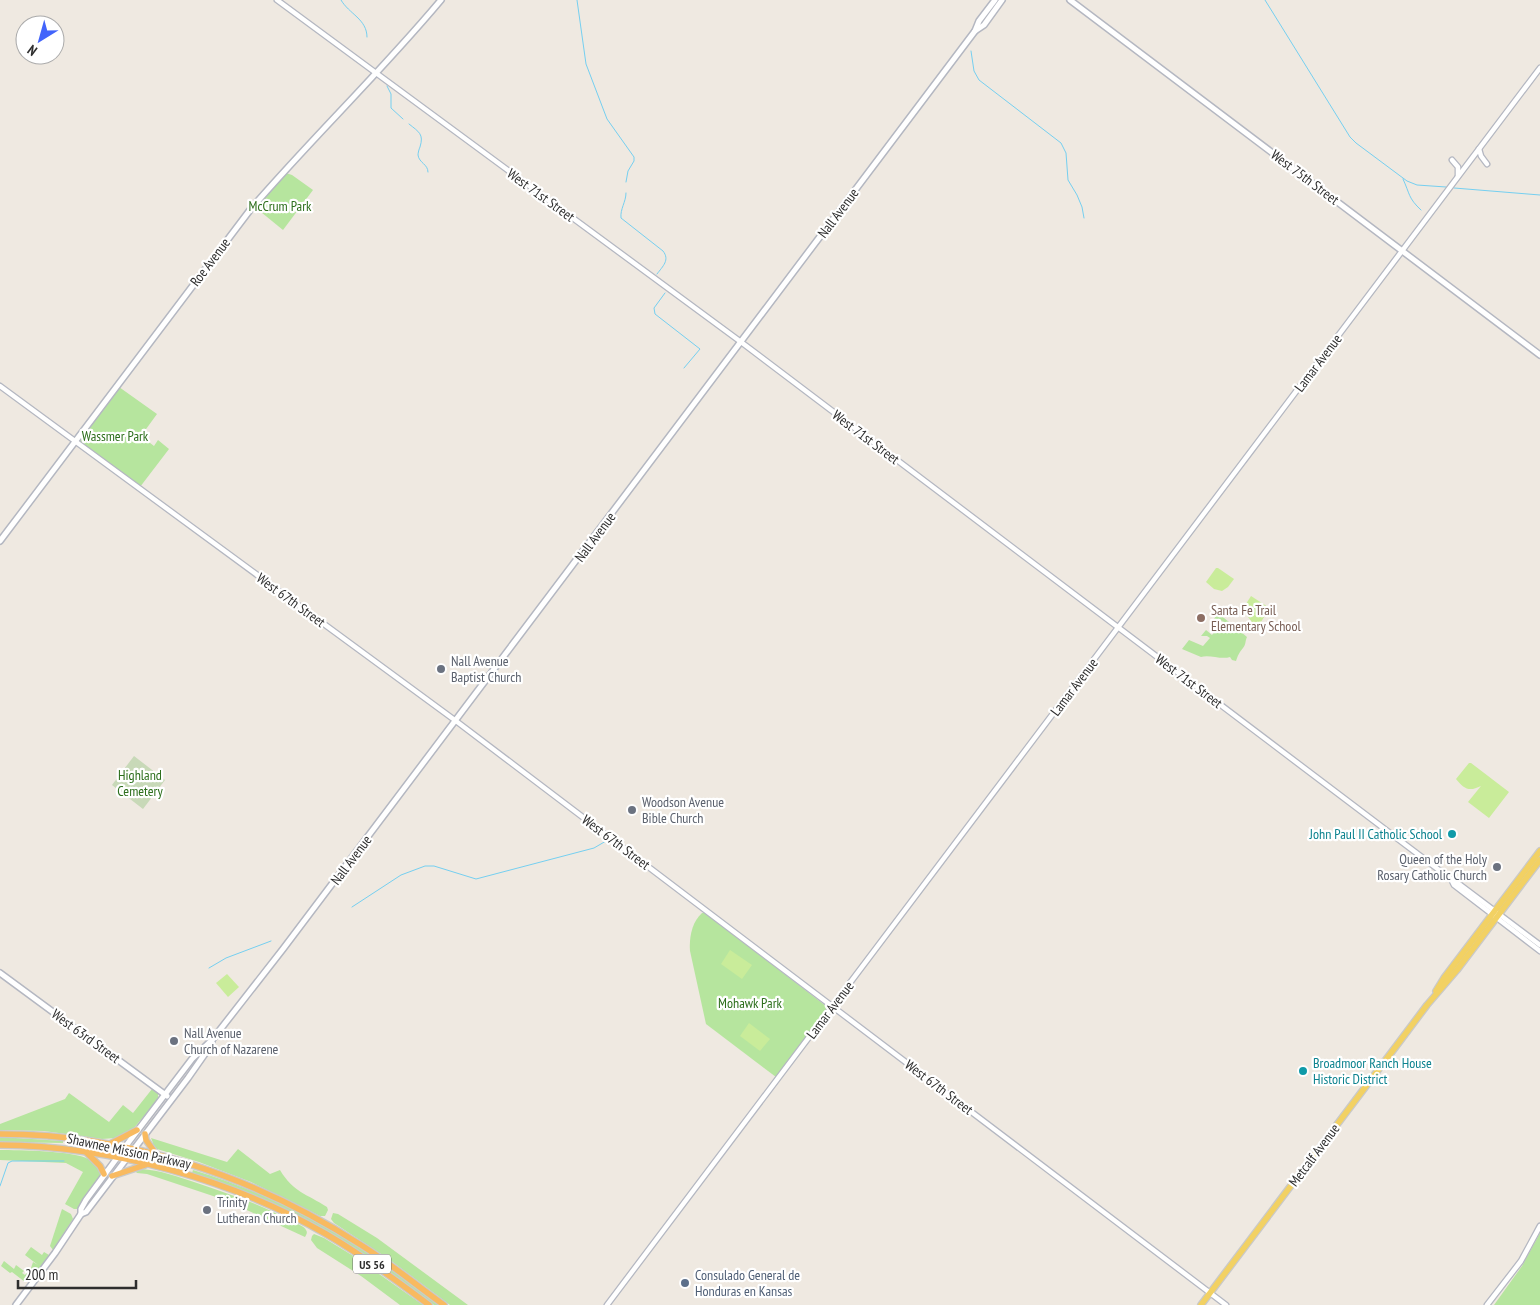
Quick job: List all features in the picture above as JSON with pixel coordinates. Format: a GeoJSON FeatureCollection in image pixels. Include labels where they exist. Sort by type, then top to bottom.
{"type":"FeatureCollection","features":[{"type":"Feature","properties":{"kind":"highway"},"geometry":{"type":"LineString","coordinates":[[109,1144],[137,1130]]}},
{"type":"Feature","properties":{"kind":"highway","name":"Shawnee Mission Parkway"},"geometry":{"type":"LineString","coordinates":[[0,1134],[43,1136],[109,1144],[156,1154],[228,1177],[267,1193],[305,1212],[367,1249],[444,1305]]}},
{"type":"Feature","properties":{"kind":"highway"},"geometry":{"type":"LineString","coordinates":[[145,1134],[146,1140],[156,1154]]}},
{"type":"Feature","properties":{"kind":"highway","name":"Shawnee Mission Parkway"},"geometry":{"type":"LineString","coordinates":[[0,1145],[65,1150],[116,1158],[176,1172],[235,1191],[325,1234],[391,1276],[429,1305]]}},
{"type":"Feature","properties":{"kind":"highway"},"geometry":{"type":"LineString","coordinates":[[87,1153],[100,1166],[104,1174]]}},
{"type":"Feature","properties":{"kind":"highway"},"geometry":{"type":"LineString","coordinates":[[112,1176],[146,1165]]}},
{"type":"Feature","properties":{"kind":"main road","name":"Roe Avenue"},"geometry":{"type":"LineString","coordinates":[[0,541],[250,210],[285,169],[441,0]]}},
{"type":"Feature","properties":{"kind":"main road","name":"Nall Avenue"},"geometry":{"type":"LineString","coordinates":[[16,1305],[56,1253],[81,1214],[81,1209],[124,1147],[192,1059],[212,1040],[284,949],[741,342],[974,31],[995,0]]}},
{"type":"Feature","properties":{"kind":"main road","name":"Nall Avenue"},"geometry":{"type":"LineString","coordinates":[[974,31],[984,24],[1002,0]]}},
{"type":"Feature","properties":{"kind":"main road","name":"West 75th Street"},"geometry":{"type":"LineString","coordinates":[[1070,0],[1540,355]]}},
{"type":"Feature","properties":{"kind":"main road","name":"Metcalf Avenue"},"geometry":{"type":"LineString","coordinates":[[1496,914],[1540,851]]}},
{"type":"Feature","properties":{"kind":"main road","name":"Metcalf Avenue"},"geometry":{"type":"LineString","coordinates":[[1201,1305],[1427,1005],[1444,978],[1540,860]]}},
{"type":"Feature","properties":{"kind":"main road","name":"West 63rd Street"},"geometry":{"type":"LineString","coordinates":[[0,973],[171,1099]]}},
{"type":"Feature","properties":{"kind":"main road","name":"Nall Avenue"},"geometry":{"type":"LineString","coordinates":[[81,1214],[86,1212],[134,1149],[209,1048],[212,1040]]}},
{"type":"Feature","properties":{"kind":"street","name":"West 71st Street"},"geometry":{"type":"LineString","coordinates":[[277,0],[741,342],[1451,880],[1455,881],[1540,951]]}},
{"type":"Feature","properties":{"kind":"street","name":"Lamar Avenue"},"geometry":{"type":"LineString","coordinates":[[607,1305],[1540,68]]}},
{"type":"Feature","properties":{"kind":"street"},"geometry":{"type":"LineString","coordinates":[[1479,149],[1483,160],[1487,164]]}},
{"type":"Feature","properties":{"kind":"street"},"geometry":{"type":"LineString","coordinates":[[1452,160],[1458,167],[1458,177]]}},
{"type":"Feature","properties":{"kind":"street","name":"West 67th Street"},"geometry":{"type":"LineString","coordinates":[[0,386],[456,720],[1226,1305]]}},
{"type":"Feature","properties":{"kind":"street","name":"West 71st Street"},"geometry":{"type":"LineString","coordinates":[[1496,914],[1540,945]]}},
{"type":"Feature","properties":{"kind":"street"},"geometry":{"type":"LineString","coordinates":[[1487,1305],[1521,1261],[1540,1226]]}},
{"type":"Feature","properties":{"kind":"green space","name":"McCrum Park"},"geometry":{"type":"Polygon","coordinates":[[[286,173],[292,175],[313,190],[283,230],[256,208],[286,173]]]}},
{"type":"Feature","properties":{"kind":"green space","name":"Wassmer Park"},"geometry":{"type":"Polygon","coordinates":[[[119,387],[157,414],[141,436],[154,446],[158,440],[169,449],[140,487],[81,444],[80,439],[119,387]]]}},
{"type":"Feature","properties":{"kind":"green space"},"geometry":{"type":"Polygon","coordinates":[[[1216,568],[1234,579],[1222,591],[1214,589],[1206,582],[1216,568]]]}},
{"type":"Feature","properties":{"kind":"green space"},"geometry":{"type":"Polygon","coordinates":[[[1251,596],[1268,607],[1268,611],[1259,625],[1252,622],[1244,612],[1244,607],[1251,596]]]}},
{"type":"Feature","properties":{"kind":"green space"},"geometry":{"type":"Polygon","coordinates":[[[1218,613],[1247,637],[1245,646],[1236,661],[1230,657],[1201,657],[1182,649],[1189,640],[1203,646],[1210,638],[1201,636],[1206,630],[1212,635],[1223,621],[1214,619],[1218,613]]]}},
{"type":"Feature","properties":{"kind":"green space","name":"Highland Cemetery"},"geometry":{"type":"Polygon","coordinates":[[[134,756],[165,780],[143,809],[112,785],[134,756]]]}},
{"type":"Feature","properties":{"kind":"green space"},"geometry":{"type":"Polygon","coordinates":[[[1469,763],[1509,792],[1489,818],[1468,802],[1481,786],[1467,789],[1456,779],[1469,763]]]}},
{"type":"Feature","properties":{"kind":"green space","name":"Mohawk Park"},"geometry":{"type":"Polygon","coordinates":[[[702,913],[705,913],[826,1006],[827,1010],[776,1077],[706,1024],[690,951],[692,930],[702,913]]]}},
{"type":"Feature","properties":{"kind":"green space"},"geometry":{"type":"Polygon","coordinates":[[[730,950],[752,965],[742,979],[721,964],[730,950]]]}},
{"type":"Feature","properties":{"kind":"green space"},"geometry":{"type":"Polygon","coordinates":[[[227,974],[239,987],[228,997],[216,983],[227,974]]]}},
{"type":"Feature","properties":{"kind":"green space"},"geometry":{"type":"Polygon","coordinates":[[[749,1023],[770,1039],[760,1051],[740,1036],[749,1023]]]}},
{"type":"Feature","properties":{"kind":"green space"},"geometry":{"type":"Polygon","coordinates":[[[152,1089],[158,1094],[156,1102],[133,1129],[123,1136],[102,1139],[44,1131],[0,1130],[0,1124],[65,1099],[69,1093],[109,1122],[123,1105],[133,1113],[152,1089]]]}},
{"type":"Feature","properties":{"kind":"green space"},"geometry":{"type":"Polygon","coordinates":[[[0,1137],[63,1141],[63,1143],[0,1142],[0,1137]]]}},
{"type":"Feature","properties":{"kind":"green space"},"geometry":{"type":"Polygon","coordinates":[[[151,1138],[227,1162],[238,1149],[270,1174],[280,1170],[295,1188],[327,1207],[328,1210],[325,1216],[320,1216],[251,1182],[199,1162],[157,1149],[152,1145],[151,1138]]]}},
{"type":"Feature","properties":{"kind":"green space"},"geometry":{"type":"Polygon","coordinates":[[[0,1150],[81,1156],[95,1164],[100,1171],[101,1177],[81,1207],[74,1209],[65,1204],[83,1172],[66,1163],[0,1160],[0,1150]]]}},
{"type":"Feature","properties":{"kind":"green space"},"geometry":{"type":"Polygon","coordinates":[[[141,1169],[176,1176],[246,1200],[302,1226],[307,1234],[305,1237],[225,1200],[135,1171],[141,1169]]]}},
{"type":"Feature","properties":{"kind":"green space"},"geometry":{"type":"Polygon","coordinates":[[[193,1170],[261,1195],[327,1227],[377,1259],[439,1305],[434,1305],[371,1259],[314,1225],[263,1200],[192,1173],[193,1170]]]}},
{"type":"Feature","properties":{"kind":"green space"},"geometry":{"type":"Polygon","coordinates":[[[62,1209],[71,1214],[73,1219],[53,1250],[50,1246],[62,1209]]]}},
{"type":"Feature","properties":{"kind":"green space"},"geometry":{"type":"Polygon","coordinates":[[[333,1213],[338,1214],[377,1238],[468,1305],[450,1305],[390,1260],[334,1223],[331,1219],[333,1213]]]}},
{"type":"Feature","properties":{"kind":"green space"},"geometry":{"type":"Polygon","coordinates":[[[1540,1233],[1540,1305],[1494,1305],[1522,1266],[1540,1233]]]}},
{"type":"Feature","properties":{"kind":"green space"},"geometry":{"type":"Polygon","coordinates":[[[314,1234],[355,1257],[423,1305],[400,1305],[361,1276],[317,1248],[311,1240],[314,1234]]]}},
{"type":"Feature","properties":{"kind":"green space"},"geometry":{"type":"Polygon","coordinates":[[[31,1247],[42,1255],[44,1252],[49,1255],[29,1282],[25,1282],[1,1266],[4,1261],[14,1269],[16,1265],[24,1271],[22,1273],[25,1275],[33,1262],[38,1265],[25,1255],[31,1247]]]}},
{"type":"Feature","properties":{"kind":"waterway"},"geometry":{"type":"LineString","coordinates":[[341,0],[361,21],[367,37]]}},
{"type":"Feature","properties":{"kind":"waterway"},"geometry":{"type":"LineString","coordinates":[[577,0],[586,64],[607,119],[634,157],[626,182]]}},
{"type":"Feature","properties":{"kind":"waterway"},"geometry":{"type":"LineString","coordinates":[[1265,0],[1350,137],[1407,181],[1417,185],[1446,187]]}},
{"type":"Feature","properties":{"kind":"waterway"},"geometry":{"type":"LineString","coordinates":[[971,51],[974,71],[979,80],[1061,143],[1066,153],[1068,180],[1077,195],[1084,218]]}},
{"type":"Feature","properties":{"kind":"waterway"},"geometry":{"type":"LineString","coordinates":[[387,86],[391,94],[391,108],[403,119]]}},
{"type":"Feature","properties":{"kind":"waterway"},"geometry":{"type":"LineString","coordinates":[[409,124],[421,136],[418,155],[427,167],[428,172]]}},
{"type":"Feature","properties":{"kind":"waterway"},"geometry":{"type":"LineString","coordinates":[[1403,179],[1411,199],[1421,210]]}},
{"type":"Feature","properties":{"kind":"waterway"},"geometry":{"type":"LineString","coordinates":[[1454,188],[1540,195]]}},
{"type":"Feature","properties":{"kind":"waterway"},"geometry":{"type":"LineString","coordinates":[[626,193],[621,218],[665,254],[665,263],[657,274]]}},
{"type":"Feature","properties":{"kind":"waterway"},"geometry":{"type":"LineString","coordinates":[[665,293],[654,308],[655,314],[700,349],[684,368]]}},
{"type":"Feature","properties":{"kind":"waterway"},"geometry":{"type":"LineString","coordinates":[[352,907],[401,875],[425,866],[434,866],[476,879],[594,848],[606,841]]}},
{"type":"Feature","properties":{"kind":"waterway"},"geometry":{"type":"LineString","coordinates":[[209,968],[226,958],[271,941]]}},
{"type":"Feature","properties":{"kind":"waterway"},"geometry":{"type":"LineString","coordinates":[[0,1186],[8,1163],[12,1161],[64,1161]]}},
{"type":"Feature","properties":{"kind":"place","name":"Santa Fe Trail Elementary School"},"geometry":{"type":"Point","coordinates":[1201,618]}},
{"type":"Feature","properties":{"kind":"place","name":"Nall Avenue Baptist Church"},"geometry":{"type":"Point","coordinates":[441,669]}},
{"type":"Feature","properties":{"kind":"place","name":"Woodson Avenue Bible Church"},"geometry":{"type":"Point","coordinates":[632,810]}},
{"type":"Feature","properties":{"kind":"place","name":"John Paul II Catholic School"},"geometry":{"type":"Point","coordinates":[1452,834]}},
{"type":"Feature","properties":{"kind":"place","name":"Queen of the Holy Rosary Catholic Church"},"geometry":{"type":"Point","coordinates":[1497,867]}},
{"type":"Feature","properties":{"kind":"place","name":"Nall Avenue Church of Nazarene"},"geometry":{"type":"Point","coordinates":[174,1041]}},
{"type":"Feature","properties":{"kind":"place","name":"Broadmoor Ranch House Historic District"},"geometry":{"type":"Point","coordinates":[1303,1071]}},
{"type":"Feature","properties":{"kind":"place","name":"Trinity Lutheran Church"},"geometry":{"type":"Point","coordinates":[207,1210]}},
{"type":"Feature","properties":{"kind":"place","name":"Consulado General de Honduras en Kansas"},"geometry":{"type":"Point","coordinates":[685,1283]}}]}
